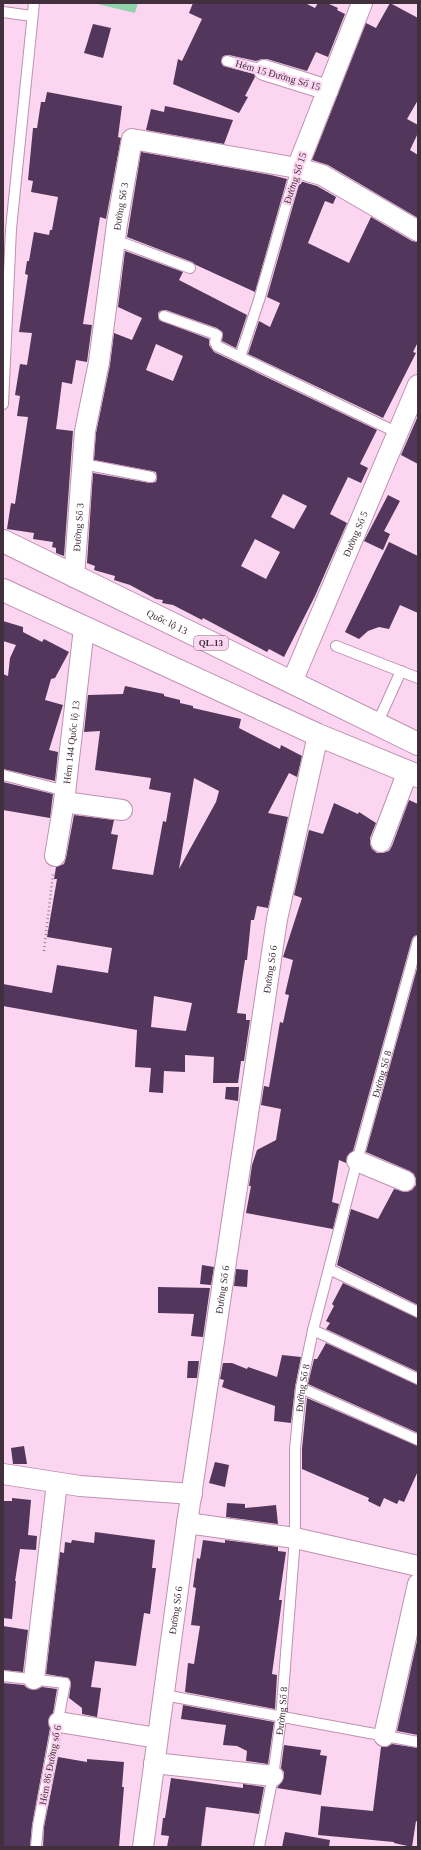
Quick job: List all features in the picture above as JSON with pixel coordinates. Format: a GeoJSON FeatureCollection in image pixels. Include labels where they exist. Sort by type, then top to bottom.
{"type":"FeatureCollection","features":[{"type":"Feature","properties":{"kind":"highway","name":"Quốc lộ 13"},"geometry":{"type":"LineString","coordinates":[[3,541],[418,744]]}},
{"type":"Feature","properties":{"kind":"highway"},"geometry":{"type":"LineString","coordinates":[[3,590],[318,735],[413,773]]}},
{"type":"Feature","properties":{"kind":"street","name":"Đường Số 15"},"geometry":{"type":"LineString","coordinates":[[297,168],[328,90],[356,5]]}},
{"type":"Feature","properties":{"kind":"street","name":"Hẻm 15 Đường Số 15"},"geometry":{"type":"LineString","coordinates":[[264,70],[328,90]]}},
{"type":"Feature","properties":{"kind":"street","name":"Đường Số 3"},"geometry":{"type":"LineString","coordinates":[[74,577],[85,431],[99,362],[115,240],[132,139],[297,168],[322,175],[418,231]]}},
{"type":"Feature","properties":{"kind":"street","name":"Đường Số 5"},"geometry":{"type":"LineString","coordinates":[[292,682],[418,385]]}},
{"type":"Feature","properties":{"kind":"street","name":"Hẻm 144 Quốc lộ 13"},"geometry":{"type":"LineString","coordinates":[[55,856],[65,796],[84,628]]}},
{"type":"Feature","properties":{"kind":"street","name":"Đường Số 6"},"geometry":{"type":"LineString","coordinates":[[144,1847],[157,1738],[187,1523],[277,919],[318,735]]}},
{"type":"Feature","properties":{"kind":"street"},"geometry":{"type":"LineString","coordinates":[[381,842],[413,773]]}},
{"type":"Feature","properties":{"kind":"street"},"geometry":{"type":"LineString","coordinates":[[65,796],[122,810]]}},
{"type":"Feature","properties":{"kind":"street"},"geometry":{"type":"LineString","coordinates":[[357,1161],[405,1182]]}},
{"type":"Feature","properties":{"kind":"street"},"geometry":{"type":"LineString","coordinates":[[3,1474],[57,1483],[192,1494]]}},
{"type":"Feature","properties":{"kind":"street"},"geometry":{"type":"LineString","coordinates":[[34,1679],[57,1483]]}},
{"type":"Feature","properties":{"kind":"street"},"geometry":{"type":"LineString","coordinates":[[187,1523],[295,1538],[418,1566]]}},
{"type":"Feature","properties":{"kind":"street"},"geometry":{"type":"LineString","coordinates":[[384,1736],[418,1584]]}},
{"type":"Feature","properties":{"kind":"street"},"geometry":{"type":"LineString","coordinates":[[59,1722],[157,1738]]}},
{"type":"Feature","properties":{"kind":"street"},"geometry":{"type":"LineString","coordinates":[[154,1763],[273,1776]]}},
{"type":"Feature","properties":{"kind":"lane"},"geometry":{"type":"LineString","coordinates":[[3,404],[11,229],[34,3]]}},
{"type":"Feature","properties":{"kind":"lane"},"geometry":{"type":"LineString","coordinates":[[3,12],[32,16]]}},
{"type":"Feature","properties":{"kind":"lane","name":"Hẻm 15 Đường Số 15"},"geometry":{"type":"LineString","coordinates":[[228,61],[264,70]]}},
{"type":"Feature","properties":{"kind":"lane","name":"Đường Số 15"},"geometry":{"type":"LineString","coordinates":[[240,357],[259,300],[297,168]]}},
{"type":"Feature","properties":{"kind":"lane"},"geometry":{"type":"LineString","coordinates":[[115,240],[190,268]]}},
{"type":"Feature","properties":{"kind":"lane"},"geometry":{"type":"LineString","coordinates":[[164,316],[217,335],[215,342],[217,346],[398,433]]}},
{"type":"Feature","properties":{"kind":"lane"},"geometry":{"type":"LineString","coordinates":[[83,464],[151,478]]}},
{"type":"Feature","properties":{"kind":"lane"},"geometry":{"type":"LineString","coordinates":[[336,646],[418,678]]}},
{"type":"Feature","properties":{"kind":"lane"},"geometry":{"type":"LineString","coordinates":[[377,724],[402,671]]}},
{"type":"Feature","properties":{"kind":"lane"},"geometry":{"type":"LineString","coordinates":[[3,775],[65,796]]}},
{"type":"Feature","properties":{"kind":"lane","name":"Đường Số 8"},"geometry":{"type":"LineString","coordinates":[[259,1847],[273,1776],[281,1718],[295,1538],[296,1449],[301,1388],[313,1330],[357,1161],[418,941]]}},
{"type":"Feature","properties":{"kind":"lane"},"geometry":{"type":"LineString","coordinates":[[329,1269],[418,1312]]}},
{"type":"Feature","properties":{"kind":"lane"},"geometry":{"type":"LineString","coordinates":[[313,1330],[418,1379]]}},
{"type":"Feature","properties":{"kind":"lane"},"geometry":{"type":"LineString","coordinates":[[301,1388],[418,1440]]}},
{"type":"Feature","properties":{"kind":"lane"},"geometry":{"type":"LineString","coordinates":[[3,1676],[34,1679]]}},
{"type":"Feature","properties":{"kind":"lane","name":"Hẻm 86 Đường số 6"},"geometry":{"type":"LineString","coordinates":[[34,1679],[65,1683],[59,1722],[38,1826],[36,1847]]}},
{"type":"Feature","properties":{"kind":"lane"},"geometry":{"type":"LineString","coordinates":[[164,1695],[281,1718],[418,1742]]}},
{"type":"Feature","properties":{"kind":"path"},"geometry":{"type":"LineString","coordinates":[[44,951],[55,856]]}},
{"type":"Feature","properties":{"kind":"green space"},"geometry":{"type":"Polygon","coordinates":[[[93,3],[138,3],[135,13],[93,3]]]}},
{"type":"Feature","properties":{"kind":"building"},"geometry":{"type":"Polygon","coordinates":[[[193,3],[305,3],[315,8],[318,3],[327,3],[338,8],[337,10],[345,14],[328,57],[316,52],[307,71],[267,59],[256,61],[229,55],[223,56],[221,62],[223,66],[254,74],[255,77],[245,96],[248,97],[239,113],[173,84],[178,59],[182,61],[202,19],[189,13],[193,3]]]}},
{"type":"Feature","properties":{"kind":"building"},"geometry":{"type":"Polygon","coordinates":[[[390,3],[418,18],[418,100],[407,119],[418,125],[418,133],[410,150],[418,155],[418,218],[328,165],[312,160],[366,23],[376,28],[390,3]]]}},
{"type":"Feature","properties":{"kind":"building"},"geometry":{"type":"Polygon","coordinates":[[[93,24],[111,28],[103,58],[84,53],[93,24]]]}},
{"type":"Feature","properties":{"kind":"building"},"geometry":{"type":"Polygon","coordinates":[[[47,92],[122,106],[118,137],[121,138],[106,219],[100,217],[83,324],[92,325],[87,362],[76,360],[72,384],[62,382],[56,429],[73,431],[64,556],[56,553],[56,548],[52,547],[53,542],[33,539],[34,533],[7,529],[11,503],[15,504],[28,417],[17,416],[20,396],[15,395],[20,364],[27,365],[32,333],[19,332],[28,275],[25,274],[34,232],[49,235],[50,230],[52,230],[58,197],[31,192],[33,181],[28,180],[33,128],[37,128],[41,102],[45,102],[47,92]]]}},
{"type":"Feature","properties":{"kind":"building"},"geometry":{"type":"Polygon","coordinates":[[[165,106],[233,120],[224,144],[146,130],[151,109],[164,112],[165,106]]]}},
{"type":"Feature","properties":{"kind":"building"},"geometry":{"type":"Polygon","coordinates":[[[141,152],[287,179],[255,292],[192,262],[127,237],[141,152]]]}},
{"type":"Feature","properties":{"kind":"building"},"geometry":{"type":"Polygon","coordinates":[[[300,181],[317,186],[336,197],[333,204],[325,201],[308,243],[349,263],[371,217],[412,241],[418,242],[418,342],[413,352],[416,353],[383,418],[248,354],[259,321],[270,327],[280,303],[267,297],[300,181]]]}},
{"type":"Feature","properties":{"kind":"building"},"geometry":{"type":"Polygon","coordinates":[[[125,251],[183,272],[179,280],[247,315],[236,348],[222,341],[223,333],[217,328],[166,310],[158,313],[159,320],[209,339],[209,345],[214,352],[377,430],[360,464],[368,468],[361,483],[348,477],[330,514],[347,523],[315,596],[284,657],[269,649],[267,652],[203,618],[202,620],[173,605],[162,603],[163,600],[156,599],[130,585],[114,580],[115,576],[94,570],[95,566],[87,563],[93,473],[150,483],[156,482],[157,478],[156,472],[94,460],[96,433],[110,365],[114,333],[132,340],[142,318],[118,307],[125,251]],[[156,344],[146,370],[173,381],[183,356],[156,344]],[[283,494],[271,517],[294,529],[307,506],[283,494]],[[255,539],[241,566],[266,579],[280,552],[255,539]]]}},
{"type":"Feature","properties":{"kind":"building"},"geometry":{"type":"Polygon","coordinates":[[[418,416],[418,464],[401,455],[418,416]]]}},
{"type":"Feature","properties":{"kind":"building"},"geometry":{"type":"Polygon","coordinates":[[[388,495],[400,501],[384,531],[390,534],[383,550],[364,541],[388,495]]]}},
{"type":"Feature","properties":{"kind":"building"},"geometry":{"type":"Polygon","coordinates":[[[389,542],[418,556],[418,613],[400,605],[389,629],[379,627],[368,631],[359,639],[345,632],[389,542]]]}},
{"type":"Feature","properties":{"kind":"building"},"geometry":{"type":"Polygon","coordinates":[[[3,621],[23,627],[23,632],[42,642],[44,639],[69,652],[55,678],[51,679],[45,700],[63,705],[49,750],[58,752],[55,781],[3,769],[3,674],[8,676],[10,658],[16,645],[3,641],[3,621]]]}},
{"type":"Feature","properties":{"kind":"building"},"geometry":{"type":"Polygon","coordinates":[[[125,686],[164,694],[164,696],[180,700],[180,703],[193,706],[193,708],[241,719],[239,728],[280,749],[281,745],[302,756],[297,777],[289,773],[268,813],[288,817],[268,908],[257,906],[254,920],[251,920],[247,960],[245,960],[237,1013],[246,1014],[246,1020],[250,1020],[244,1061],[241,1061],[238,1083],[213,1083],[214,1057],[185,1055],[185,1072],[164,1071],[163,1093],[149,1092],[151,1068],[135,1067],[137,1030],[3,1006],[3,984],[52,993],[57,965],[108,973],[112,948],[47,937],[57,879],[54,879],[56,867],[64,864],[74,815],[114,820],[111,834],[118,835],[112,869],[153,875],[163,821],[166,822],[171,793],[149,789],[151,778],[95,770],[100,731],[84,732],[88,695],[123,694],[125,686]],[[194,778],[179,869],[216,802],[219,791],[194,778]],[[154,996],[151,1027],[186,1031],[192,1003],[154,996]]]}},
{"type":"Feature","properties":{"kind":"building"},"geometry":{"type":"Polygon","coordinates":[[[3,782],[53,794],[50,818],[3,810],[3,782]]]}},
{"type":"Feature","properties":{"kind":"building"},"geometry":{"type":"Polygon","coordinates":[[[409,800],[418,804],[418,935],[414,936],[412,939],[353,1151],[347,1156],[346,1163],[339,1160],[332,1202],[339,1204],[333,1229],[246,1213],[251,1186],[249,1186],[252,1165],[257,1150],[276,1140],[281,1109],[261,1105],[264,1086],[269,1087],[280,1022],[283,1023],[289,995],[285,994],[293,960],[283,957],[302,898],[294,895],[309,830],[323,834],[334,803],[358,814],[359,812],[376,823],[370,838],[370,844],[372,849],[377,853],[383,853],[389,851],[392,846],[409,800]]]}},
{"type":"Feature","properties":{"kind":"building"},"geometry":{"type":"Polygon","coordinates":[[[418,965],[418,1305],[337,1265],[351,1209],[378,1219],[394,1189],[407,1192],[412,1190],[416,1185],[414,1174],[410,1171],[366,1152],[418,965]]]}},
{"type":"Feature","properties":{"kind":"building"},"geometry":{"type":"Polygon","coordinates":[[[226,1087],[239,1087],[238,1101],[225,1099],[226,1087]]]}},
{"type":"Feature","properties":{"kind":"building"},"geometry":{"type":"Polygon","coordinates":[[[202,1265],[214,1267],[211,1285],[200,1284],[202,1265]]]}},
{"type":"Feature","properties":{"kind":"building"},"geometry":{"type":"Polygon","coordinates":[[[236,1269],[248,1270],[247,1287],[234,1286],[236,1269]]]}},
{"type":"Feature","properties":{"kind":"building"},"geometry":{"type":"Polygon","coordinates":[[[343,1283],[418,1318],[418,1372],[326,1329],[330,1323],[326,1321],[334,1306],[332,1304],[343,1283]]]}},
{"type":"Feature","properties":{"kind":"building"},"geometry":{"type":"Polygon","coordinates":[[[158,1287],[210,1288],[203,1337],[191,1336],[194,1314],[158,1313],[158,1287]]]}},
{"type":"Feature","properties":{"kind":"building"},"geometry":{"type":"Polygon","coordinates":[[[326,1343],[418,1385],[418,1433],[308,1384],[314,1359],[317,1359],[326,1343]]]}},
{"type":"Feature","properties":{"kind":"building"},"geometry":{"type":"Polygon","coordinates":[[[282,1355],[301,1357],[295,1387],[291,1423],[274,1421],[275,1406],[222,1387],[224,1380],[220,1379],[223,1363],[232,1363],[247,1369],[248,1367],[277,1377],[282,1355]]]}},
{"type":"Feature","properties":{"kind":"building"},"geometry":{"type":"Polygon","coordinates":[[[188,1361],[199,1361],[197,1378],[187,1378],[188,1361]]]}},
{"type":"Feature","properties":{"kind":"building"},"geometry":{"type":"Polygon","coordinates":[[[307,1398],[418,1446],[418,1471],[404,1502],[399,1500],[397,1504],[384,1498],[380,1507],[368,1501],[369,1498],[302,1469],[302,1449],[307,1398]]]}},
{"type":"Feature","properties":{"kind":"building"},"geometry":{"type":"Polygon","coordinates":[[[24,1446],[27,1464],[13,1464],[11,1448],[24,1446]]]}},
{"type":"Feature","properties":{"kind":"building"},"geometry":{"type":"Polygon","coordinates":[[[215,1462],[229,1465],[225,1487],[209,1483],[215,1462]]]}},
{"type":"Feature","properties":{"kind":"building"},"geometry":{"type":"Polygon","coordinates":[[[12,1498],[31,1500],[28,1535],[37,1536],[36,1550],[20,1549],[15,1581],[12,1619],[3,1618],[3,1501],[12,1501],[12,1498]]]}},
{"type":"Feature","properties":{"kind":"building"},"geometry":{"type":"Polygon","coordinates":[[[227,1503],[245,1504],[245,1508],[276,1505],[278,1524],[226,1517],[227,1503]]]}},
{"type":"Feature","properties":{"kind":"building"},"geometry":{"type":"Polygon","coordinates":[[[95,1532],[155,1540],[152,1568],[156,1568],[150,1614],[144,1613],[136,1666],[95,1661],[91,1687],[101,1688],[97,1717],[82,1714],[82,1708],[69,1698],[71,1684],[69,1678],[46,1674],[60,1552],[64,1553],[65,1542],[71,1543],[72,1540],[94,1543],[95,1532]]]}},
{"type":"Feature","properties":{"kind":"building"},"geometry":{"type":"Polygon","coordinates":[[[203,1540],[225,1543],[225,1540],[278,1547],[278,1551],[286,1552],[279,1600],[282,1600],[272,1674],[277,1675],[275,1709],[185,1692],[188,1663],[194,1664],[200,1626],[191,1625],[196,1588],[193,1587],[197,1558],[200,1559],[203,1540]]]}},
{"type":"Feature","properties":{"kind":"building"},"geometry":{"type":"Polygon","coordinates":[[[3,1626],[28,1630],[23,1672],[3,1670],[3,1626]]]}},
{"type":"Feature","properties":{"kind":"building"},"geometry":{"type":"Polygon","coordinates":[[[418,1641],[418,1735],[397,1731],[418,1641]]]}},
{"type":"Feature","properties":{"kind":"building"},"geometry":{"type":"Polygon","coordinates":[[[3,1683],[24,1685],[33,1690],[42,1687],[57,1689],[53,1713],[48,1720],[50,1728],[32,1825],[30,1847],[3,1847],[3,1683]]]}},
{"type":"Feature","properties":{"kind":"building"},"geometry":{"type":"Polygon","coordinates":[[[183,1705],[274,1722],[268,1764],[246,1761],[247,1751],[237,1746],[223,1745],[226,1725],[181,1719],[183,1705]]]}},
{"type":"Feature","properties":{"kind":"building"},"geometry":{"type":"Polygon","coordinates":[[[392,1744],[418,1748],[418,1822],[416,1821],[412,1847],[394,1842],[318,1835],[321,1806],[373,1811],[381,1747],[387,1747],[392,1744]]]}},
{"type":"Feature","properties":{"kind":"building"},"geometry":{"type":"Polygon","coordinates":[[[284,1745],[321,1750],[320,1755],[327,1756],[321,1795],[277,1788],[284,1778],[284,1772],[281,1768],[284,1745]]]}},
{"type":"Feature","properties":{"kind":"building"},"geometry":{"type":"Polygon","coordinates":[[[58,1757],[87,1762],[87,1759],[124,1762],[122,1787],[124,1787],[119,1847],[43,1847],[44,1827],[58,1757]]]}},
{"type":"Feature","properties":{"kind":"building"},"geometry":{"type":"Polygon","coordinates":[[[171,1778],[243,1788],[243,1784],[264,1787],[259,1814],[206,1807],[201,1847],[167,1847],[169,1836],[161,1835],[171,1778]]]}},
{"type":"Feature","properties":{"kind":"building"},"geometry":{"type":"Polygon","coordinates":[[[285,1832],[330,1840],[329,1847],[282,1847],[285,1832]]]}}]}
